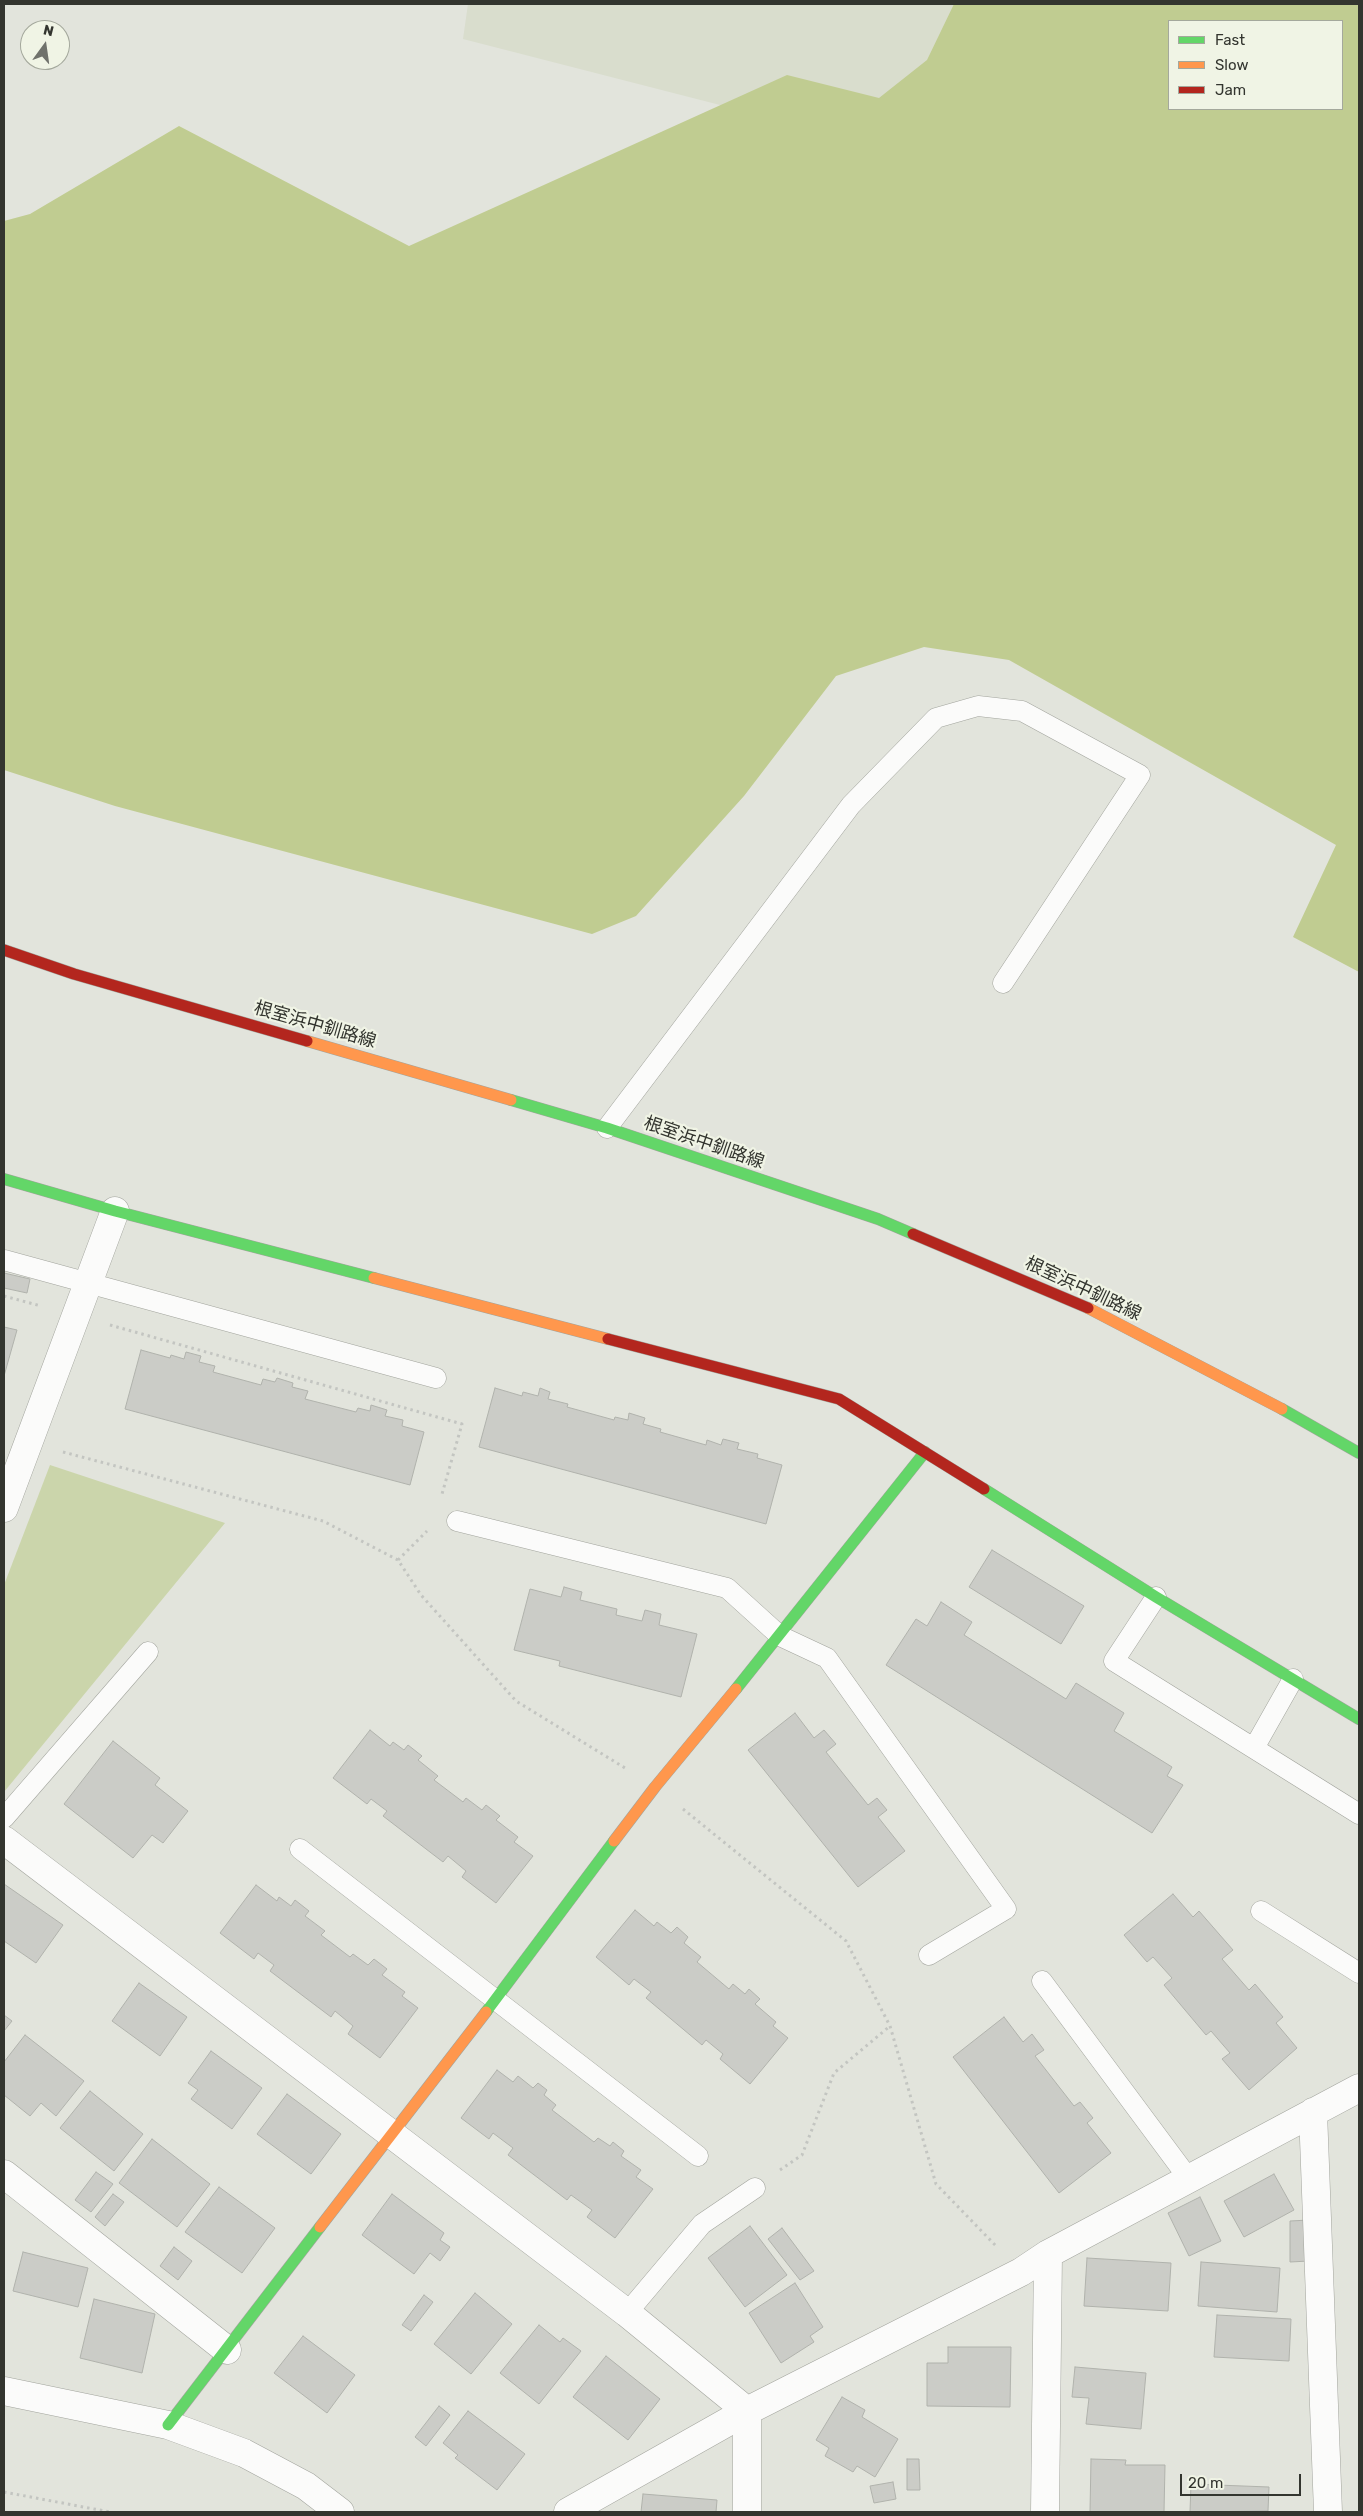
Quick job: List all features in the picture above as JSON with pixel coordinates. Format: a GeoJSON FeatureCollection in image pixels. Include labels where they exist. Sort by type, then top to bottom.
{"type":"FeatureCollection","features":[{"type":"Feature","properties":{"kind":"street","name":"根室浜中釧路線"},"geometry":{"type":"LineString","coordinates":[[4,950],[74,974],[607,1128],[878,1220],[1086,1307],[1322,1430],[1359,1452]]}},
{"type":"Feature","properties":{"kind":"street"},"geometry":{"type":"LineString","coordinates":[[4,1179],[115,1211],[839,1399],[1156,1597],[1359,1719]]}},
{"type":"Feature","properties":{"kind":"street"},"geometry":{"type":"LineString","coordinates":[[4,1508],[115,1211]]}},
{"type":"Feature","properties":{"kind":"street"},"geometry":{"type":"LineString","coordinates":[[168,2424],[227,2350],[390,2134],[496,2000],[656,1787],[780,1636],[925,1452]]}},
{"type":"Feature","properties":{"kind":"street"},"geometry":{"type":"LineString","coordinates":[[4,1840],[627,2313],[747,2411]]}},
{"type":"Feature","properties":{"kind":"street"},"geometry":{"type":"LineString","coordinates":[[568,2512],[747,2411],[1021,2272],[1048,2254],[1359,2088]]}},
{"type":"Feature","properties":{"kind":"street"},"geometry":{"type":"LineString","coordinates":[[1313,2112],[1328,2512]]}},
{"type":"Feature","properties":{"kind":"street"},"geometry":{"type":"LineString","coordinates":[[4,2174],[227,2350]]}},
{"type":"Feature","properties":{"kind":"street"},"geometry":{"type":"LineString","coordinates":[[1045,2512],[1048,2254]]}},
{"type":"Feature","properties":{"kind":"street"},"geometry":{"type":"LineString","coordinates":[[4,2391],[168,2424],[244,2453],[306,2486],[340,2512]]}},
{"type":"Feature","properties":{"kind":"street"},"geometry":{"type":"LineString","coordinates":[[747,2411],[747,2512]]}},
{"type":"Feature","properties":{"kind":"lane"},"geometry":{"type":"LineString","coordinates":[[607,1128],[852,805],[936,718],[978,706],[1022,711],[1140,775],[1003,983]]}},
{"type":"Feature","properties":{"kind":"lane"},"geometry":{"type":"LineString","coordinates":[[4,1260],[436,1378]]}},
{"type":"Feature","properties":{"kind":"lane"},"geometry":{"type":"LineString","coordinates":[[457,1521],[727,1588],[780,1636],[827,1658],[1006,1909],[928,1955]]}},
{"type":"Feature","properties":{"kind":"lane"},"geometry":{"type":"LineString","coordinates":[[1156,1597],[1114,1661],[1359,1814]]}},
{"type":"Feature","properties":{"kind":"lane"},"geometry":{"type":"LineString","coordinates":[[4,1818],[148,1652]]}},
{"type":"Feature","properties":{"kind":"lane"},"geometry":{"type":"LineString","coordinates":[[1254,1748],[1293,1680]]}},
{"type":"Feature","properties":{"kind":"lane"},"geometry":{"type":"LineString","coordinates":[[300,1849],[698,2156]]}},
{"type":"Feature","properties":{"kind":"lane"},"geometry":{"type":"LineString","coordinates":[[1261,1912],[1359,1973]]}},
{"type":"Feature","properties":{"kind":"lane"},"geometry":{"type":"LineString","coordinates":[[1042,1981],[1189,2179]]}},
{"type":"Feature","properties":{"kind":"lane"},"geometry":{"type":"LineString","coordinates":[[627,2313],[702,2224],[755,2188]]}},
{"type":"Feature","properties":{"kind":"path"},"geometry":{"type":"LineString","coordinates":[[4,1296],[462,1424],[434,1524],[398,1560]]}},
{"type":"Feature","properties":{"kind":"path"},"geometry":{"type":"LineString","coordinates":[[28,1443],[323,1521],[398,1560],[421,1595],[516,1701],[656,1787],[846,1941],[890,2026],[936,2184],[1021,2272]]}},
{"type":"Feature","properties":{"kind":"path"},"geometry":{"type":"LineString","coordinates":[[434,1524],[457,1521]]}},
{"type":"Feature","properties":{"kind":"path"},"geometry":{"type":"LineString","coordinates":[[755,2188],[802,2155],[834,2073],[890,2026]]}},
{"type":"Feature","properties":{"kind":"path"},"geometry":{"type":"LineString","coordinates":[[4,2492],[110,2512]]}},
{"type":"Feature","properties":{"kind":"shaded area"},"geometry":{"type":"Polygon","coordinates":[[[468,4],[1359,4],[1359,285],[942,162],[463,39],[468,4]]]}},
{"type":"Feature","properties":{"kind":"green space"},"geometry":{"type":"Polygon","coordinates":[[[954,4],[1359,4],[1359,972],[1293,937],[1336,845],[1009,660],[924,647],[836,676],[744,796],[636,916],[592,934],[115,806],[4,770],[4,221],[30,214],[179,126],[409,246],[787,75],[879,98],[927,60],[954,4]]]}},
{"type":"Feature","properties":{"kind":"green space"},"geometry":{"type":"Polygon","coordinates":[[[50,1465],[225,1523],[4,1792],[4,1585],[50,1465]]]}},
{"type":"Feature","properties":{"kind":"building"},"geometry":{"type":"Polygon","coordinates":[[[4,1273],[30,1279],[27,1293],[4,1288],[4,1273]]]}},
{"type":"Feature","properties":{"kind":"building"},"geometry":{"type":"Polygon","coordinates":[[[4,1327],[17,1330],[4,1376],[4,1327]]]}},
{"type":"Feature","properties":{"kind":"building"},"geometry":{"type":"Polygon","coordinates":[[[141,1350],[170,1358],[171,1355],[184,1359],[186,1352],[201,1356],[199,1362],[215,1366],[213,1372],[261,1385],[263,1379],[275,1382],[277,1378],[293,1383],[292,1387],[308,1391],[305,1399],[356,1412],[358,1408],[370,1411],[371,1405],[387,1410],[385,1416],[403,1420],[402,1426],[424,1432],[410,1485],[125,1409],[141,1350]]]}},
{"type":"Feature","properties":{"kind":"building"},"geometry":{"type":"Polygon","coordinates":[[[495,1388],[522,1396],[523,1392],[538,1396],[540,1388],[550,1392],[548,1399],[568,1404],[567,1407],[614,1420],[615,1417],[628,1420],[629,1413],[645,1418],[643,1424],[661,1429],[660,1432],[706,1445],[707,1440],[721,1445],[723,1439],[739,1443],[737,1449],[758,1454],[757,1458],[782,1465],[766,1524],[479,1447],[495,1388]]]}},
{"type":"Feature","properties":{"kind":"building"},"geometry":{"type":"Polygon","coordinates":[[[992,1550],[1084,1606],[1061,1644],[969,1587],[992,1550]]]}},
{"type":"Feature","properties":{"kind":"building"},"geometry":{"type":"Polygon","coordinates":[[[564,1587],[582,1592],[580,1600],[617,1609],[616,1615],[642,1621],[645,1610],[661,1614],[659,1625],[697,1634],[681,1697],[559,1666],[560,1661],[514,1650],[530,1589],[561,1597],[564,1587]]]}},
{"type":"Feature","properties":{"kind":"building"},"geometry":{"type":"Polygon","coordinates":[[[941,1602],[972,1622],[964,1635],[1066,1699],[1076,1683],[1124,1713],[1114,1731],[1172,1767],[1167,1776],[1183,1785],[1152,1833],[886,1665],[916,1619],[927,1626],[941,1602]]]}},
{"type":"Feature","properties":{"kind":"building"},"geometry":{"type":"Polygon","coordinates":[[[795,1713],[814,1738],[824,1730],[836,1744],[826,1752],[868,1805],[877,1798],[887,1810],[878,1817],[905,1851],[858,1887],[748,1750],[795,1713]]]}},
{"type":"Feature","properties":{"kind":"building"},"geometry":{"type":"Polygon","coordinates":[[[370,1730],[390,1746],[393,1742],[404,1750],[408,1745],[422,1756],[418,1760],[438,1776],[434,1780],[463,1802],[466,1798],[482,1810],[486,1805],[500,1816],[496,1820],[518,1837],[514,1842],[533,1856],[496,1903],[462,1877],[466,1871],[448,1856],[443,1862],[383,1816],[387,1811],[371,1799],[367,1804],[333,1778],[370,1730]]]}},
{"type":"Feature","properties":{"kind":"building"},"geometry":{"type":"Polygon","coordinates":[[[113,1741],[160,1778],[155,1785],[188,1811],[163,1843],[152,1835],[133,1858],[64,1804],[113,1741]]]}},
{"type":"Feature","properties":{"kind":"building"},"geometry":{"type":"Polygon","coordinates":[[[4,1884],[63,1925],[36,1963],[4,1941],[4,1884]]]}},
{"type":"Feature","properties":{"kind":"building"},"geometry":{"type":"Polygon","coordinates":[[[256,1885],[277,1901],[279,1897],[291,1906],[295,1900],[309,1911],[305,1916],[325,1931],[321,1935],[350,1957],[353,1954],[368,1965],[374,1959],[387,1969],[382,1975],[405,1992],[402,1996],[418,2008],[380,2058],[348,2034],[353,2026],[335,2011],[331,2017],[270,1971],[274,1965],[258,1953],[254,1959],[220,1933],[256,1885]]]}},
{"type":"Feature","properties":{"kind":"building"},"geometry":{"type":"Polygon","coordinates":[[[1173,1894],[1193,1917],[1199,1911],[1233,1950],[1222,1959],[1249,1990],[1255,1984],[1283,2017],[1276,2023],[1297,2048],[1249,2090],[1222,2059],[1230,2053],[1211,2031],[1206,2035],[1164,1985],[1172,1978],[1153,1957],[1147,1962],[1124,1935],[1173,1894]]]}},
{"type":"Feature","properties":{"kind":"building"},"geometry":{"type":"Polygon","coordinates":[[[635,1910],[654,1926],[657,1922],[671,1933],[677,1927],[688,1937],[684,1943],[701,1957],[697,1962],[729,1989],[733,1984],[745,1994],[749,1989],[760,1999],[755,2004],[776,2022],[773,2026],[788,2038],[750,2084],[720,2059],[723,2054],[706,2040],[702,2045],[646,1998],[651,1992],[634,1979],[629,1985],[596,1957],[635,1910]]]}},
{"type":"Feature","properties":{"kind":"building"},"geometry":{"type":"Polygon","coordinates":[[[139,1983],[187,2017],[160,2056],[112,2021],[139,1983]]]}},
{"type":"Feature","properties":{"kind":"building"},"geometry":{"type":"Polygon","coordinates":[[[4,2015],[12,2021],[4,2031],[4,2015]]]}},
{"type":"Feature","properties":{"kind":"building"},"geometry":{"type":"Polygon","coordinates":[[[1004,2017],[1023,2042],[1032,2034],[1044,2050],[1035,2056],[1074,2106],[1080,2102],[1093,2118],[1087,2123],[1111,2153],[1059,2193],[953,2057],[1004,2017]]]}},
{"type":"Feature","properties":{"kind":"building"},"geometry":{"type":"Polygon","coordinates":[[[25,2035],[84,2081],[56,2116],[41,2103],[30,2116],[4,2095],[4,2062],[25,2035]]]}},
{"type":"Feature","properties":{"kind":"building"},"geometry":{"type":"Polygon","coordinates":[[[211,2051],[262,2088],[232,2129],[191,2099],[198,2090],[188,2083],[211,2051]]]}},
{"type":"Feature","properties":{"kind":"building"},"geometry":{"type":"Polygon","coordinates":[[[497,2070],[513,2082],[518,2076],[533,2088],[538,2083],[547,2090],[544,2095],[556,2105],[552,2110],[594,2142],[598,2138],[610,2146],[613,2142],[624,2151],[621,2156],[641,2170],[636,2177],[653,2189],[615,2238],[587,2217],[592,2210],[571,2195],[567,2200],[508,2155],[513,2148],[493,2133],[489,2139],[461,2118],[497,2070]]]}},
{"type":"Feature","properties":{"kind":"building"},"geometry":{"type":"Polygon","coordinates":[[[90,2091],[143,2134],[114,2171],[60,2128],[90,2091]]]}},
{"type":"Feature","properties":{"kind":"building"},"geometry":{"type":"Polygon","coordinates":[[[287,2094],[341,2134],[311,2174],[257,2134],[287,2094]]]}},
{"type":"Feature","properties":{"kind":"building"},"geometry":{"type":"Polygon","coordinates":[[[152,2139],[210,2184],[177,2227],[119,2183],[152,2139]]]}},
{"type":"Feature","properties":{"kind":"building"},"geometry":{"type":"Polygon","coordinates":[[[96,2172],[113,2184],[91,2212],[75,2200],[96,2172]]]}},
{"type":"Feature","properties":{"kind":"building"},"geometry":{"type":"Polygon","coordinates":[[[1274,2174],[1294,2210],[1244,2237],[1224,2201],[1274,2174]]]}},
{"type":"Feature","properties":{"kind":"building"},"geometry":{"type":"Polygon","coordinates":[[[219,2187],[275,2228],[242,2273],[185,2232],[219,2187]]]}},
{"type":"Feature","properties":{"kind":"building"},"geometry":{"type":"Polygon","coordinates":[[[113,2194],[124,2202],[105,2226],[95,2217],[113,2194]]]}},
{"type":"Feature","properties":{"kind":"building"},"geometry":{"type":"Polygon","coordinates":[[[392,2194],[444,2233],[440,2240],[450,2247],[440,2261],[430,2253],[414,2274],[362,2235],[392,2194]]]}},
{"type":"Feature","properties":{"kind":"building"},"geometry":{"type":"Polygon","coordinates":[[[1200,2197],[1221,2241],[1189,2256],[1168,2213],[1200,2197]]]}},
{"type":"Feature","properties":{"kind":"building"},"geometry":{"type":"Polygon","coordinates":[[[1309,2220],[1309,2261],[1290,2262],[1290,2221],[1309,2220]]]}},
{"type":"Feature","properties":{"kind":"building"},"geometry":{"type":"Polygon","coordinates":[[[750,2226],[787,2275],[745,2307],[708,2258],[750,2226]]]}},
{"type":"Feature","properties":{"kind":"building"},"geometry":{"type":"Polygon","coordinates":[[[782,2228],[814,2271],[800,2280],[768,2239],[782,2228]]]}},
{"type":"Feature","properties":{"kind":"building"},"geometry":{"type":"Polygon","coordinates":[[[174,2247],[192,2261],[178,2280],[160,2266],[174,2247]]]}},
{"type":"Feature","properties":{"kind":"building"},"geometry":{"type":"Polygon","coordinates":[[[23,2252],[88,2268],[78,2307],[13,2291],[23,2252]]]}},
{"type":"Feature","properties":{"kind":"building"},"geometry":{"type":"Polygon","coordinates":[[[1087,2258],[1171,2263],[1168,2311],[1084,2306],[1087,2258]]]}},
{"type":"Feature","properties":{"kind":"building"},"geometry":{"type":"Polygon","coordinates":[[[1201,2262],[1280,2268],[1277,2312],[1198,2306],[1201,2262]]]}},
{"type":"Feature","properties":{"kind":"building"},"geometry":{"type":"Polygon","coordinates":[[[795,2283],[823,2327],[810,2336],[814,2342],[781,2363],[749,2313],[795,2283]]]}},
{"type":"Feature","properties":{"kind":"building"},"geometry":{"type":"Polygon","coordinates":[[[475,2293],[512,2324],[471,2374],[434,2344],[475,2293]]]}},
{"type":"Feature","properties":{"kind":"building"},"geometry":{"type":"Polygon","coordinates":[[[424,2295],[433,2302],[411,2331],[402,2325],[424,2295]]]}},
{"type":"Feature","properties":{"kind":"building"},"geometry":{"type":"Polygon","coordinates":[[[94,2299],[155,2314],[142,2373],[80,2358],[94,2299]]]}},
{"type":"Feature","properties":{"kind":"building"},"geometry":{"type":"Polygon","coordinates":[[[1217,2315],[1291,2319],[1289,2361],[1214,2357],[1217,2315]]]}},
{"type":"Feature","properties":{"kind":"building"},"geometry":{"type":"Polygon","coordinates":[[[539,2325],[560,2342],[563,2338],[581,2351],[539,2404],[500,2373],[539,2325]]]}},
{"type":"Feature","properties":{"kind":"building"},"geometry":{"type":"Polygon","coordinates":[[[303,2336],[355,2375],[327,2413],[274,2373],[303,2336]]]}},
{"type":"Feature","properties":{"kind":"building"},"geometry":{"type":"Polygon","coordinates":[[[948,2347],[1011,2347],[1010,2407],[927,2406],[927,2363],[948,2363],[948,2347]]]}},
{"type":"Feature","properties":{"kind":"building"},"geometry":{"type":"Polygon","coordinates":[[[606,2356],[660,2399],[628,2440],[573,2397],[606,2356]]]}},
{"type":"Feature","properties":{"kind":"building"},"geometry":{"type":"Polygon","coordinates":[[[1075,2367],[1146,2373],[1141,2429],[1086,2424],[1089,2398],[1072,2397],[1075,2367]]]}},
{"type":"Feature","properties":{"kind":"building"},"geometry":{"type":"Polygon","coordinates":[[[842,2397],[865,2410],[862,2417],[898,2439],[875,2477],[857,2466],[853,2472],[825,2456],[829,2448],[816,2440],[842,2397]]]}},
{"type":"Feature","properties":{"kind":"building"},"geometry":{"type":"Polygon","coordinates":[[[439,2406],[450,2415],[426,2446],[415,2437],[439,2406]]]}},
{"type":"Feature","properties":{"kind":"building"},"geometry":{"type":"Polygon","coordinates":[[[468,2411],[525,2454],[497,2490],[455,2458],[458,2455],[443,2443],[468,2411]]]}},
{"type":"Feature","properties":{"kind":"building"},"geometry":{"type":"Polygon","coordinates":[[[907,2459],[919,2459],[920,2490],[907,2490],[907,2459]]]}},
{"type":"Feature","properties":{"kind":"building"},"geometry":{"type":"Polygon","coordinates":[[[1091,2459],[1126,2460],[1125,2465],[1165,2465],[1164,2512],[1090,2512],[1091,2459]]]}},
{"type":"Feature","properties":{"kind":"building"},"geometry":{"type":"Polygon","coordinates":[[[893,2482],[896,2499],[874,2503],[870,2486],[893,2482]]]}},
{"type":"Feature","properties":{"kind":"building"},"geometry":{"type":"Polygon","coordinates":[[[1191,2484],[1269,2487],[1268,2511],[1190,2512],[1191,2484]]]}},
{"type":"Feature","properties":{"kind":"building"},"geometry":{"type":"Polygon","coordinates":[[[643,2494],[717,2500],[716,2512],[641,2512],[643,2494]]]}},
{"type":"Feature","properties":{"kind":"traffic: fast"},"geometry":{"type":"LineString","coordinates":[[511,1100],[607,1128],[878,1219],[913,1234]]}},
{"type":"Feature","properties":{"kind":"traffic: fast"},"geometry":{"type":"LineString","coordinates":[[4,1179],[115,1211],[374,1278]]}},
{"type":"Feature","properties":{"kind":"traffic: fast"},"geometry":{"type":"LineString","coordinates":[[1282,1409],[1359,1453]]}},
{"type":"Feature","properties":{"kind":"traffic: fast"},"geometry":{"type":"LineString","coordinates":[[736,1689],[925,1452]]}},
{"type":"Feature","properties":{"kind":"traffic: fast"},"geometry":{"type":"LineString","coordinates":[[984,1489],[1156,1597],[1359,1719]]}},
{"type":"Feature","properties":{"kind":"traffic: fast"},"geometry":{"type":"LineString","coordinates":[[486,2012],[614,1841]]}},
{"type":"Feature","properties":{"kind":"traffic: fast"},"geometry":{"type":"LineString","coordinates":[[168,2425],[320,2227]]}},
{"type":"Feature","properties":{"kind":"traffic: slow"},"geometry":{"type":"LineString","coordinates":[[307,1041],[511,1100]]}},
{"type":"Feature","properties":{"kind":"traffic: slow"},"geometry":{"type":"LineString","coordinates":[[374,1278],[608,1339]]}},
{"type":"Feature","properties":{"kind":"traffic: slow"},"geometry":{"type":"LineString","coordinates":[[1088,1308],[1282,1409]]}},
{"type":"Feature","properties":{"kind":"traffic: slow"},"geometry":{"type":"LineString","coordinates":[[614,1841],[655,1787],[736,1689]]}},
{"type":"Feature","properties":{"kind":"traffic: slow"},"geometry":{"type":"LineString","coordinates":[[320,2227],[486,2012]]}},
{"type":"Feature","properties":{"kind":"traffic: jam"},"geometry":{"type":"LineString","coordinates":[[4,950],[74,974],[307,1041]]}},
{"type":"Feature","properties":{"kind":"traffic: jam"},"geometry":{"type":"LineString","coordinates":[[913,1234],[1088,1308]]}},
{"type":"Feature","properties":{"kind":"traffic: jam"},"geometry":{"type":"LineString","coordinates":[[608,1339],[839,1399],[984,1489]]}}]}
